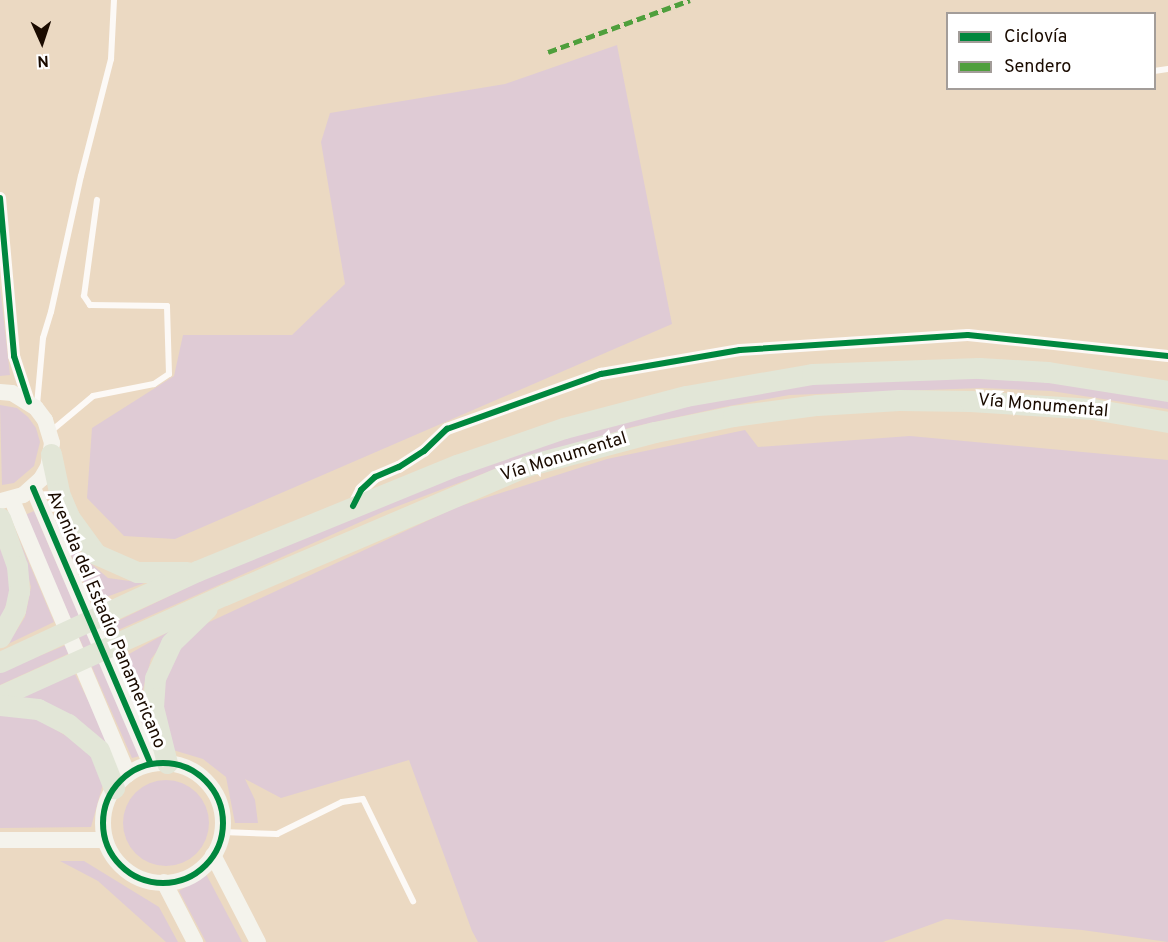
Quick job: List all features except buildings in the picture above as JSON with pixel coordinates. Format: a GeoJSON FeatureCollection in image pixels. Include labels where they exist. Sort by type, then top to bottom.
{"type":"FeatureCollection","features":[{"type":"Feature","properties":{"kind":"highway","name":"Vía Monumental"},"geometry":{"type":"LineString","coordinates":[[0,662],[108,615],[197,571],[353,506],[456,465],[564,428],[645,405],[769,380],[812,374],[903,369],[979,368],[1048,372],[1168,391]]}},
{"type":"Feature","properties":{"kind":"highway","name":"Vía Monumental"},"geometry":{"type":"LineString","coordinates":[[0,696],[224,595],[526,466],[655,432],[734,416],[816,405],[899,400],[970,401],[1094,409],[1168,422]]}},
{"type":"Feature","properties":{"kind":"highway"},"geometry":{"type":"LineString","coordinates":[[51,454],[59,493],[69,517],[96,554],[137,572],[197,571]]}},
{"type":"Feature","properties":{"kind":"highway"},"geometry":{"type":"LineString","coordinates":[[0,518],[17,566],[19,591],[15,610],[0,637]]}},
{"type":"Feature","properties":{"kind":"highway"},"geometry":{"type":"LineString","coordinates":[[159,764],[153,707],[155,678],[171,643],[224,595]]}},
{"type":"Feature","properties":{"kind":"highway"},"geometry":{"type":"LineString","coordinates":[[0,705],[38,709],[68,724],[99,750],[121,781]]}},
{"type":"Feature","properties":{"kind":"street"},"geometry":{"type":"LineString","coordinates":[[0,198],[14,356],[33,405],[50,432],[51,454],[48,467],[33,488],[6,501],[121,781]]}},
{"type":"Feature","properties":{"kind":"street"},"geometry":{"type":"LineString","coordinates":[[353,506],[361,490],[375,477],[399,467],[416,456],[447,429],[601,374],[740,350],[968,335],[1168,356]]}},
{"type":"Feature","properties":{"kind":"street"},"geometry":{"type":"LineString","coordinates":[[0,392],[12,393],[33,405]]}},
{"type":"Feature","properties":{"kind":"street","name":"Avenida del Estadio Panamericano"},"geometry":{"type":"LineString","coordinates":[[33,488],[159,764]]}},
{"type":"Feature","properties":{"kind":"street"},"geometry":{"type":"LineString","coordinates":[[159,764],[186,768],[209,786],[222,812],[222,832],[213,855],[192,875],[164,882],[145,880],[127,871],[114,857],[105,840],[102,822],[105,804],[121,781],[159,764]]}},
{"type":"Feature","properties":{"kind":"street"},"geometry":{"type":"LineString","coordinates":[[0,840],[105,840]]}},
{"type":"Feature","properties":{"kind":"street"},"geometry":{"type":"LineString","coordinates":[[213,855],[258,942]]}},
{"type":"Feature","properties":{"kind":"street"},"geometry":{"type":"LineString","coordinates":[[164,882],[195,942]]}},
{"type":"Feature","properties":{"kind":"lane"},"geometry":{"type":"LineString","coordinates":[[33,405],[43,338],[111,59],[114,0]]}},
{"type":"Feature","properties":{"kind":"lane"},"geometry":{"type":"LineString","coordinates":[[50,432],[93,396],[154,384],[169,374],[167,306],[90,305],[84,296],[97,200]]}},
{"type":"Feature","properties":{"kind":"lane"},"geometry":{"type":"LineString","coordinates":[[222,832],[276,834],[342,802],[363,798],[413,901]]}},
{"type":"Feature","properties":{"kind":"shaded area"},"geometry":{"type":"Polygon","coordinates":[[[617,45],[672,324],[175,539],[124,536],[87,498],[92,428],[174,376],[183,335],[292,335],[345,284],[321,142],[330,113],[505,84],[617,45]]]}},
{"type":"Feature","properties":{"kind":"shaded area"},"geometry":{"type":"Polygon","coordinates":[[[0,286],[10,375],[0,376],[0,286]]]}},
{"type":"Feature","properties":{"kind":"shaded area"},"geometry":{"type":"Polygon","coordinates":[[[978,377],[1048,380],[1168,399],[1168,409],[1051,391],[982,388],[789,395],[724,407],[632,427],[498,468],[385,511],[107,635],[103,628],[244,560],[436,479],[628,417],[786,385],[978,377]]]}},
{"type":"Feature","properties":{"kind":"shaded area"},"geometry":{"type":"Polygon","coordinates":[[[0,405],[17,408],[28,417],[36,428],[40,442],[34,466],[14,483],[2,485],[0,405]]]}},
{"type":"Feature","properties":{"kind":"shaded area"},"geometry":{"type":"Polygon","coordinates":[[[745,430],[758,447],[910,436],[1168,460],[1168,942],[1082,930],[946,919],[883,942],[478,942],[409,760],[281,798],[245,779],[255,800],[258,823],[235,823],[226,777],[203,759],[173,750],[163,725],[165,677],[181,644],[205,624],[457,507],[607,459],[745,430]]]}},
{"type":"Feature","properties":{"kind":"shaded area"},"geometry":{"type":"Polygon","coordinates":[[[34,511],[140,756],[132,758],[25,515],[34,511]]]}},
{"type":"Feature","properties":{"kind":"shaded area"},"geometry":{"type":"Polygon","coordinates":[[[54,519],[80,554],[108,578],[144,583],[93,602],[54,519]]]}},
{"type":"Feature","properties":{"kind":"shaded area"},"geometry":{"type":"Polygon","coordinates":[[[15,530],[54,622],[8,644],[25,617],[31,587],[15,530]]]}},
{"type":"Feature","properties":{"kind":"shaded area"},"geometry":{"type":"Polygon","coordinates":[[[0,538],[10,566],[10,594],[0,622],[0,538]]]}},
{"type":"Feature","properties":{"kind":"shaded area"},"geometry":{"type":"Polygon","coordinates":[[[175,628],[151,659],[142,693],[153,753],[115,662],[175,628]]]}},
{"type":"Feature","properties":{"kind":"shaded area"},"geometry":{"type":"Polygon","coordinates":[[[66,645],[70,653],[0,685],[0,672],[66,645]]]}},
{"type":"Feature","properties":{"kind":"shaded area"},"geometry":{"type":"Polygon","coordinates":[[[75,674],[108,740],[119,765],[16,698],[75,674]]]}},
{"type":"Feature","properties":{"kind":"shaded area"},"geometry":{"type":"Polygon","coordinates":[[[30,714],[91,751],[104,780],[91,827],[0,828],[0,715],[30,714]]]}},
{"type":"Feature","properties":{"kind":"shaded area"},"geometry":{"type":"Polygon","coordinates":[[[166,780],[183,783],[197,792],[206,806],[209,823],[206,840],[197,854],[183,863],[166,866],[149,863],[135,854],[126,840],[123,823],[126,806],[135,792],[149,783],[166,780]]]}},
{"type":"Feature","properties":{"kind":"shaded area"},"geometry":{"type":"Polygon","coordinates":[[[60,861],[84,861],[159,907],[178,942],[166,942],[98,881],[60,861]]]}},
{"type":"Feature","properties":{"kind":"shaded area"},"geometry":{"type":"Polygon","coordinates":[[[206,874],[242,942],[206,942],[179,891],[206,874]]]}},
{"type":"Feature","properties":{"kind":"marked path"},"geometry":{"type":"LineString","coordinates":[[548,52],[690,0]]}},
{"type":"Feature","properties":{"kind":"cycle path"},"geometry":{"type":"LineString","coordinates":[[0,198],[14,356],[29,402]]}},
{"type":"Feature","properties":{"kind":"cycle path"},"geometry":{"type":"LineString","coordinates":[[353,506],[361,490],[375,477],[399,467],[424,451],[447,429],[601,374],[740,350],[968,335],[1168,356]]}},
{"type":"Feature","properties":{"kind":"cycle path"},"geometry":{"type":"LineString","coordinates":[[33,488],[151,764]]}},
{"type":"Feature","properties":{"kind":"cycle path"},"geometry":{"type":"LineString","coordinates":[[163,763],[186,768],[205,781],[218,800],[223,823],[218,846],[205,865],[186,878],[163,883],[140,878],[121,865],[108,846],[103,823],[108,800],[121,781],[140,768],[163,763]]}}]}
